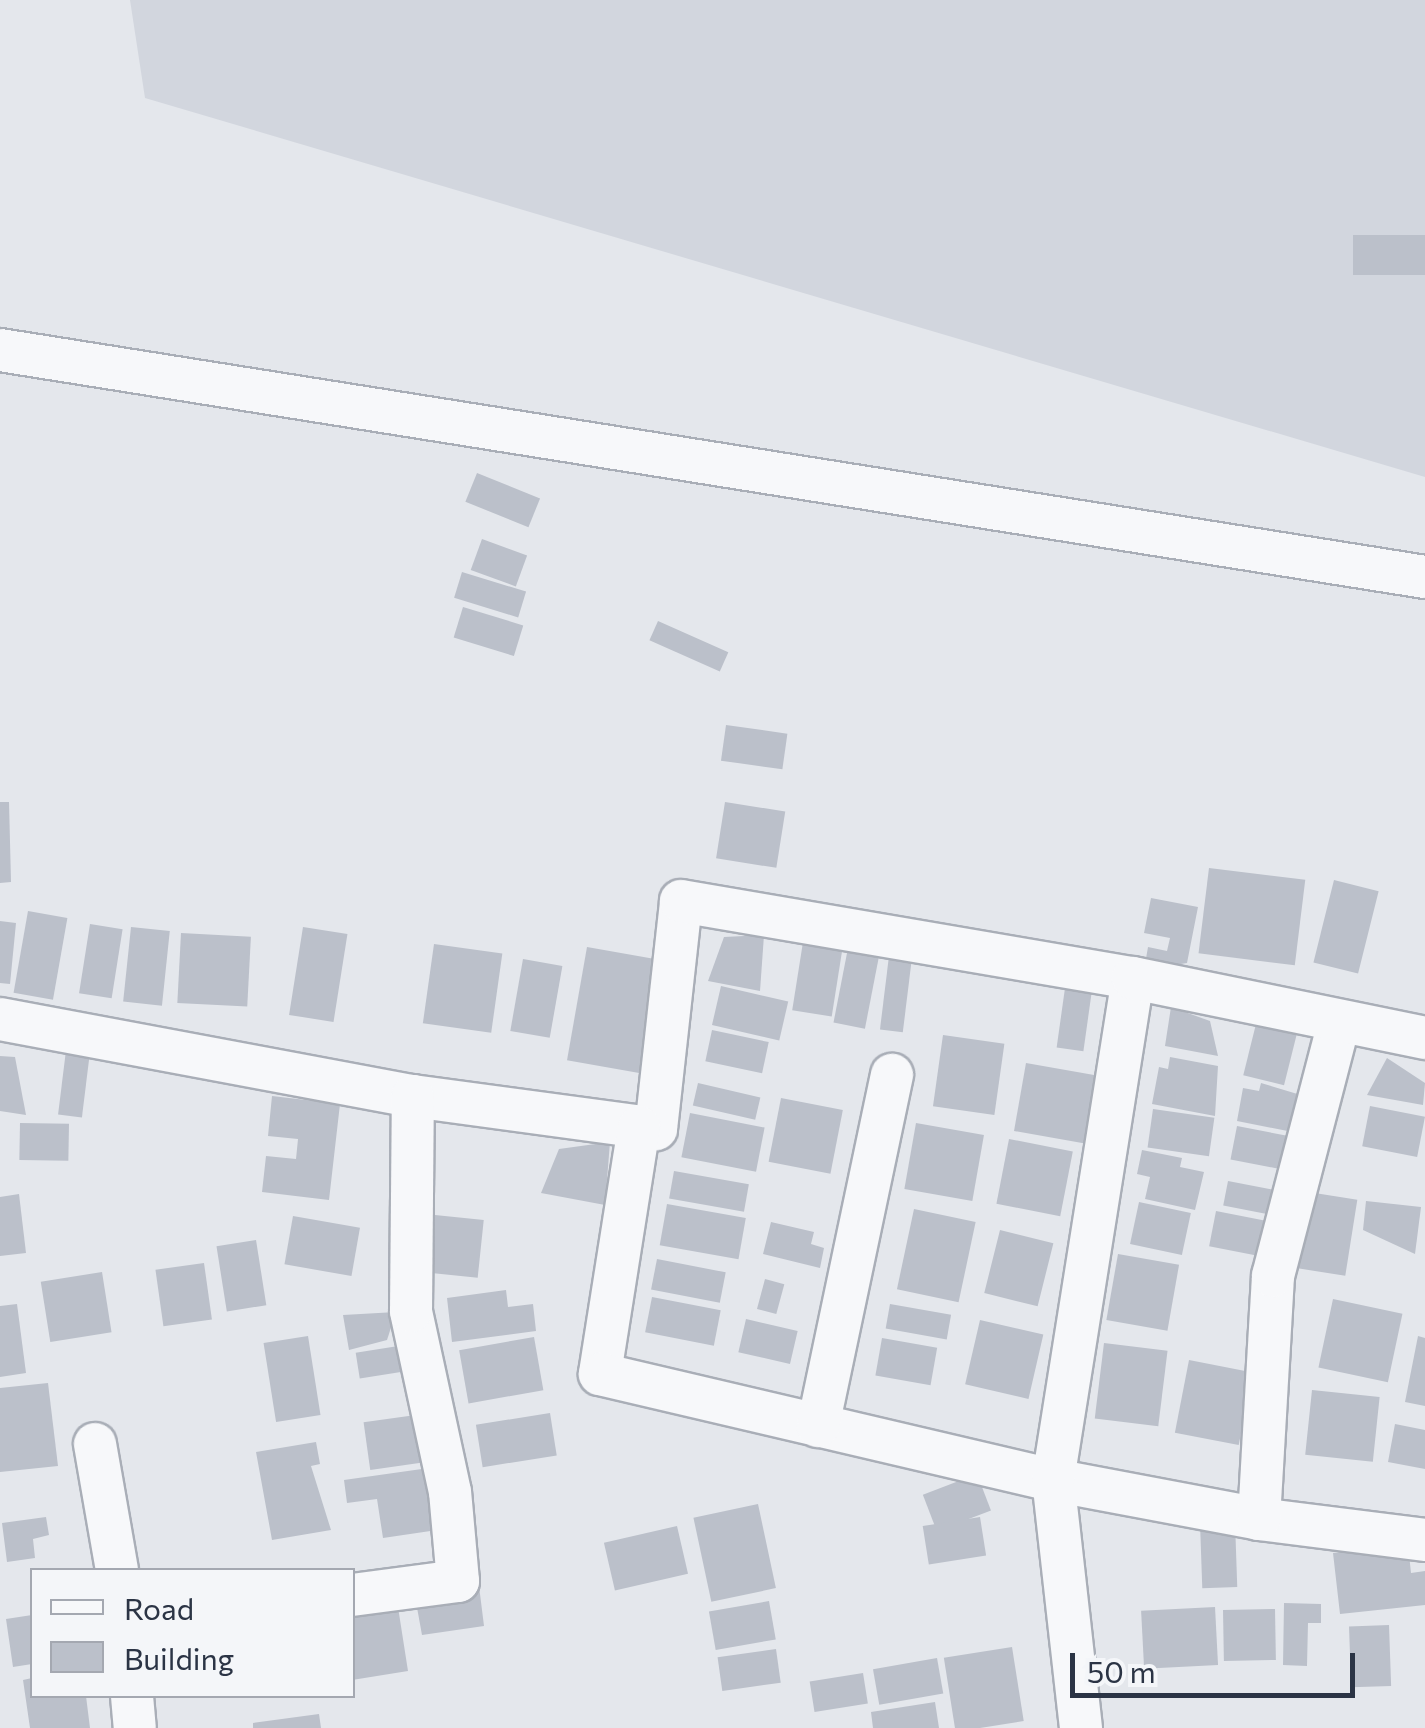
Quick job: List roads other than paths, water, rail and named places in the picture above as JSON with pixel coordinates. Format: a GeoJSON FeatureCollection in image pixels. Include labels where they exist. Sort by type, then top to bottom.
{"type":"FeatureCollection","features":[{"type":"Feature","properties":{"kind":"street"},"geometry":{"type":"LineString","coordinates":[[0,350],[1425,578]]}},
{"type":"Feature","properties":{"kind":"street"},"geometry":{"type":"LineString","coordinates":[[0,1019],[413,1096],[656,1129],[681,900],[1132,978],[1425,1038]]}},
{"type":"Feature","properties":{"kind":"street"},"geometry":{"type":"LineString","coordinates":[[1081,1728],[1053,1480],[1132,978]]}},
{"type":"Feature","properties":{"kind":"street"},"geometry":{"type":"LineString","coordinates":[[1258,1519],[1273,1276],[1340,1023]]}},
{"type":"Feature","properties":{"kind":"street"},"geometry":{"type":"LineString","coordinates":[[818,1426],[892,1075]]}},
{"type":"Feature","properties":{"kind":"street"},"geometry":{"type":"LineString","coordinates":[[355,1595],[458,1581],[450,1492],[412,1310],[413,1096]]}},
{"type":"Feature","properties":{"kind":"street"},"geometry":{"type":"LineString","coordinates":[[638,1127],[600,1374],[1053,1480],[1258,1519],[1425,1540]]}},
{"type":"Feature","properties":{"kind":"street"},"geometry":{"type":"LineString","coordinates":[[95,1444],[117,1568]]}},
{"type":"Feature","properties":{"kind":"street"},"geometry":{"type":"LineString","coordinates":[[132,1698],[135,1728]]}}]}
